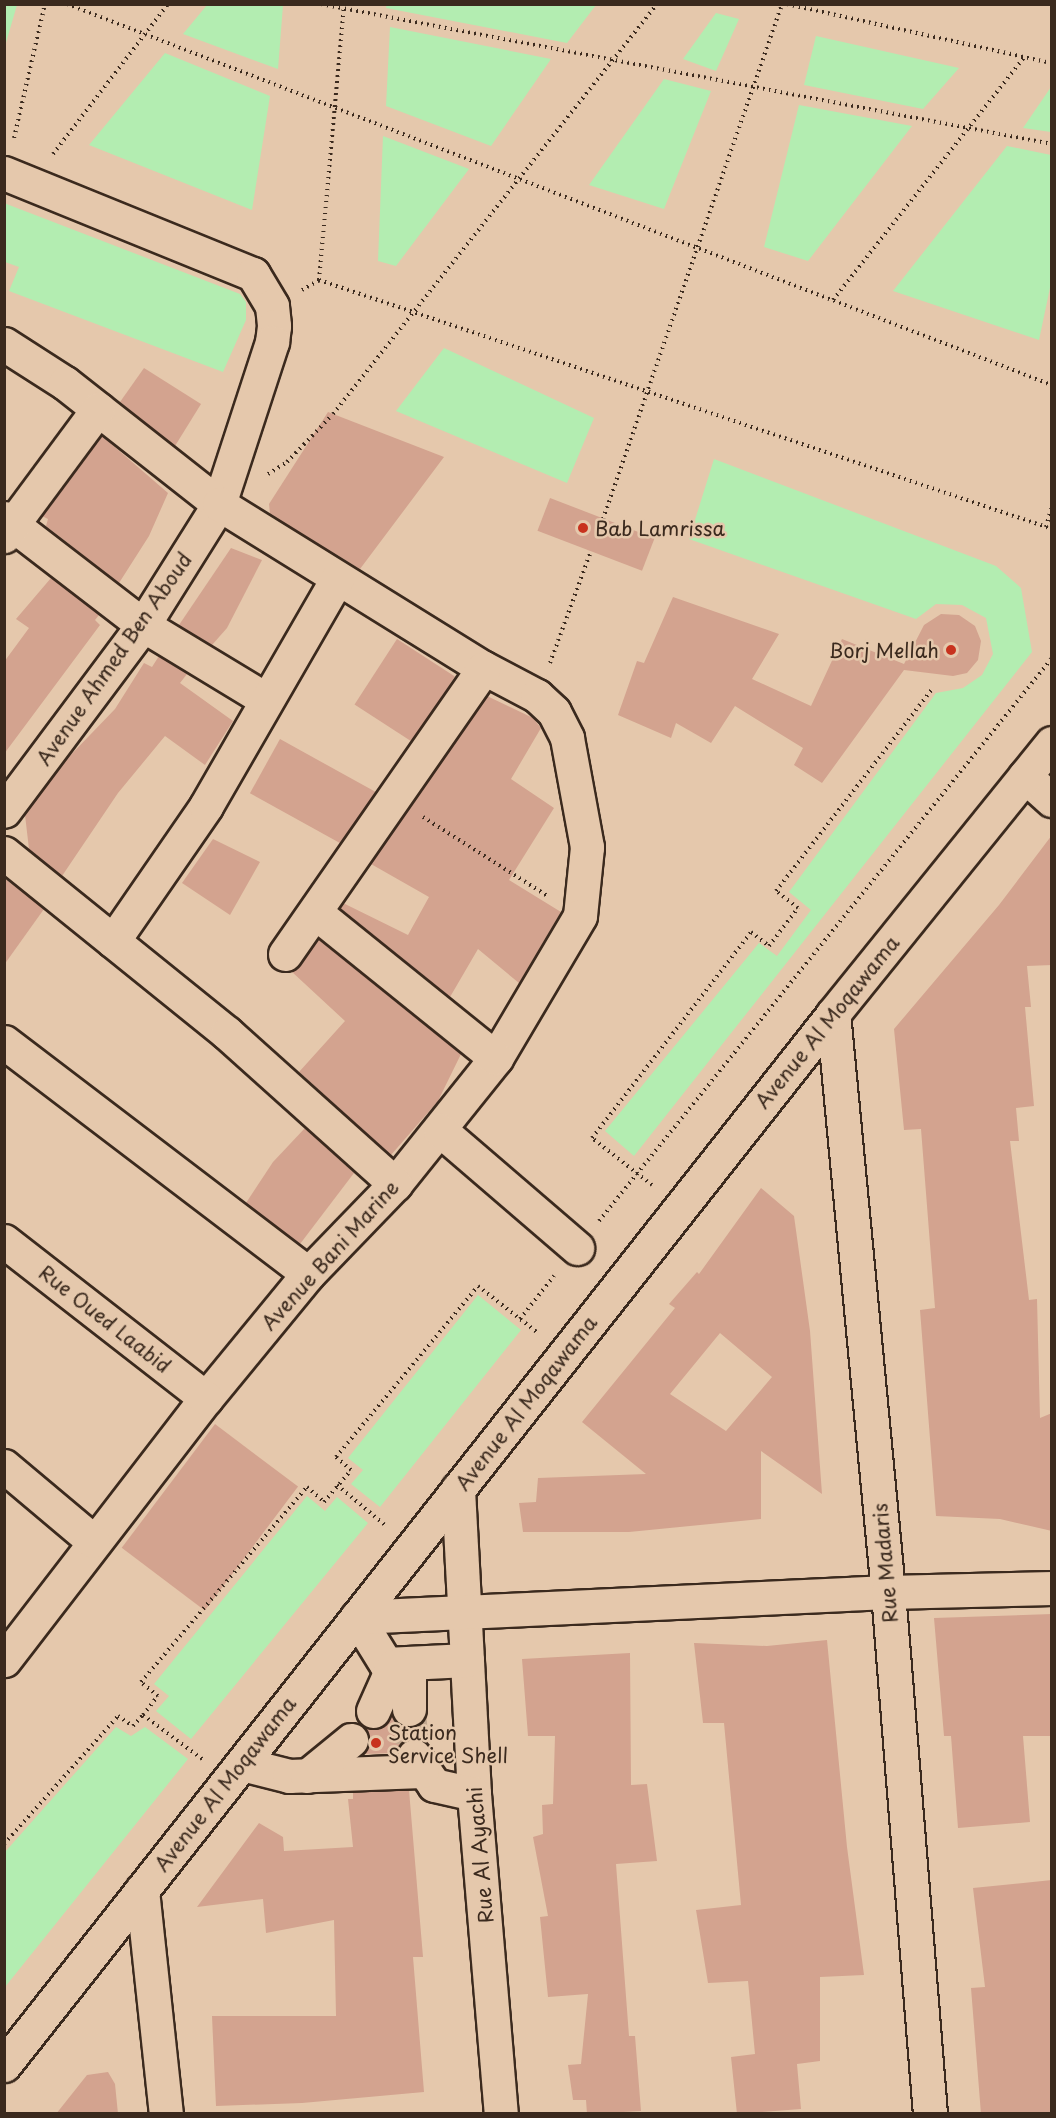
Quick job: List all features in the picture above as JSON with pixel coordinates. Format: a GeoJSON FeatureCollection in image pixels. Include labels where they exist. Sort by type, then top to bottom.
{"type":"FeatureCollection","features":[{"type":"Feature","properties":{"kind":"street","name":"Avenue Ahmed Ben Aboud"},"geometry":{"type":"LineString","coordinates":[[4,811],[143,625],[219,504],[272,342],[272,306],[265,288],[253,274],[234,264],[14,177]]}},
{"type":"Feature","properties":{"kind":"street","name":"Avenue Bani Marine"},"geometry":{"type":"LineString","coordinates":[[4,344],[32,360],[98,409],[219,504],[484,668],[537,696],[554,712],[567,738],[584,819],[587,874],[580,916],[496,1058],[440,1131],[395,1184],[308,1274],[206,1398],[93,1541],[4,1660]]}},
{"type":"Feature","properties":{"kind":"street"},"geometry":{"type":"LineString","coordinates":[[98,409],[7,526],[143,625],[265,699]]}},
{"type":"Feature","properties":{"kind":"street"},"geometry":{"type":"LineString","coordinates":[[113,941],[206,806],[265,699],[337,579]]}},
{"type":"Feature","properties":{"kind":"street"},"geometry":{"type":"LineString","coordinates":[[285,954],[316,914],[484,668]]}},
{"type":"Feature","properties":{"kind":"street","name":"Avenue Al Moqawama"},"geometry":{"type":"LineString","coordinates":[[4,2065],[833,1014],[1052,743]]}},
{"type":"Feature","properties":{"kind":"street"},"geometry":{"type":"LineString","coordinates":[[1025,776],[1052,800]]}},
{"type":"Feature","properties":{"kind":"street"},"geometry":{"type":"LineString","coordinates":[[4,853],[226,1033],[395,1184]]}},
{"type":"Feature","properties":{"kind":"street"},"geometry":{"type":"LineString","coordinates":[[316,914],[496,1058]]}},
{"type":"Feature","properties":{"kind":"street","name":"Rue Madaris"},"geometry":{"type":"LineString","coordinates":[[833,1014],[888,1592],[930,2114]]}},
{"type":"Feature","properties":{"kind":"street"},"geometry":{"type":"LineString","coordinates":[[4,1042],[308,1274]]}},
{"type":"Feature","properties":{"kind":"street"},"geometry":{"type":"LineString","coordinates":[[440,1131],[577,1248]]}},
{"type":"Feature","properties":{"kind":"street","name":"Rue Oued Laabid"},"geometry":{"type":"LineString","coordinates":[[4,1241],[206,1398]]}},
{"type":"Feature","properties":{"kind":"street"},"geometry":{"type":"LineString","coordinates":[[4,1466],[93,1541]]}},
{"type":"Feature","properties":{"kind":"street","name":"Rue Al Ayachi"},"geometry":{"type":"LineString","coordinates":[[458,1489],[474,1794],[501,2114]]}},
{"type":"Feature","properties":{"kind":"street"},"geometry":{"type":"LineString","coordinates":[[467,1660],[401,1665],[382,1662],[357,1617],[888,1592],[1052,1588]]}},
{"type":"Feature","properties":{"kind":"street"},"geometry":{"type":"LineString","coordinates":[[401,1665],[409,1709]]}},
{"type":"Feature","properties":{"kind":"street"},"geometry":{"type":"LineString","coordinates":[[373,1711],[401,1665]]}},
{"type":"Feature","properties":{"kind":"street"},"geometry":{"type":"LineString","coordinates":[[307,1776],[351,1740]]}},
{"type":"Feature","properties":{"kind":"street"},"geometry":{"type":"LineString","coordinates":[[235,1771],[307,1776],[418,1764],[434,1785],[474,1794]]}},
{"type":"Feature","properties":{"kind":"street"},"geometry":{"type":"LineString","coordinates":[[142,1890],[166,2114]]}},
{"type":"Feature","properties":{"kind":"path"},"geometry":{"type":"LineString","coordinates":[[14,177],[45,4]]}},
{"type":"Feature","properties":{"kind":"path"},"geometry":{"type":"LineString","coordinates":[[67,4],[1052,385]]}},
{"type":"Feature","properties":{"kind":"path"},"geometry":{"type":"LineString","coordinates":[[14,177],[145,34],[168,4]]}},
{"type":"Feature","properties":{"kind":"path"},"geometry":{"type":"LineString","coordinates":[[321,4],[1052,144]]}},
{"type":"Feature","properties":{"kind":"path"},"geometry":{"type":"LineString","coordinates":[[219,504],[287,462],[333,414],[657,4]]}},
{"type":"Feature","properties":{"kind":"path"},"geometry":{"type":"LineString","coordinates":[[603,519],[784,4],[1052,63]]}},
{"type":"Feature","properties":{"kind":"path"},"geometry":{"type":"LineString","coordinates":[[344,7],[319,280],[1049,528],[1052,506]]}},
{"type":"Feature","properties":{"kind":"path"},"geometry":{"type":"LineString","coordinates":[[833,300],[1024,57]]}},
{"type":"Feature","properties":{"kind":"path"},"geometry":{"type":"LineString","coordinates":[[537,696],[591,551]]}},
{"type":"Feature","properties":{"kind":"path"},"geometry":{"type":"LineString","coordinates":[[606,1212],[1052,658]]}},
{"type":"Feature","properties":{"kind":"path"},"geometry":{"type":"LineString","coordinates":[[680,1208],[592,1138],[751,932],[769,946],[798,908],[776,891],[933,688]]}},
{"type":"Feature","properties":{"kind":"path"},"geometry":{"type":"LineString","coordinates":[[395,799],[580,916]]}},
{"type":"Feature","properties":{"kind":"path"},"geometry":{"type":"LineString","coordinates":[[520,1319],[549,1282]]}},
{"type":"Feature","properties":{"kind":"path"},"geometry":{"type":"LineString","coordinates":[[4,1844],[118,1716],[133,1726],[143,1715],[158,1696],[141,1682],[307,1487],[324,1502],[351,1470],[336,1457],[478,1286],[565,1353]]}},
{"type":"Feature","properties":{"kind":"path"},"geometry":{"type":"LineString","coordinates":[[337,1485],[412,1547]]}},
{"type":"Feature","properties":{"kind":"path"},"geometry":{"type":"LineString","coordinates":[[143,1715],[235,1771]]}},
{"type":"Feature","properties":{"kind":"green space"},"geometry":{"type":"Polygon","coordinates":[[[387,4],[596,5],[567,43],[386,8],[387,4]]]}},
{"type":"Feature","properties":{"kind":"green space"},"geometry":{"type":"Polygon","coordinates":[[[4,5],[17,5],[5,46],[4,5]]]}},
{"type":"Feature","properties":{"kind":"green space"},"geometry":{"type":"Polygon","coordinates":[[[207,5],[283,5],[278,69],[183,34],[207,5]]]}},
{"type":"Feature","properties":{"kind":"green space"},"geometry":{"type":"Polygon","coordinates":[[[716,13],[739,19],[716,71],[683,59],[716,13]]]}},
{"type":"Feature","properties":{"kind":"green space"},"geometry":{"type":"Polygon","coordinates":[[[390,27],[551,59],[491,146],[386,106],[390,27]]]}},
{"type":"Feature","properties":{"kind":"green space"},"geometry":{"type":"Polygon","coordinates":[[[816,36],[959,68],[923,109],[804,85],[816,36]]]}},
{"type":"Feature","properties":{"kind":"green space"},"geometry":{"type":"Polygon","coordinates":[[[165,53],[270,96],[252,210],[89,145],[165,53]]]}},
{"type":"Feature","properties":{"kind":"green space"},"geometry":{"type":"Polygon","coordinates":[[[664,79],[711,91],[664,209],[589,185],[664,79]]]}},
{"type":"Feature","properties":{"kind":"green space"},"geometry":{"type":"Polygon","coordinates":[[[1051,87],[1051,132],[1023,128],[1051,87]]]}},
{"type":"Feature","properties":{"kind":"green space"},"geometry":{"type":"Polygon","coordinates":[[[799,105],[912,126],[808,261],[764,247],[799,105]]]}},
{"type":"Feature","properties":{"kind":"green space"},"geometry":{"type":"Polygon","coordinates":[[[383,136],[469,169],[396,266],[378,261],[383,136]]]}},
{"type":"Feature","properties":{"kind":"green space"},"geometry":{"type":"Polygon","coordinates":[[[1007,146],[1051,155],[1051,283],[1039,340],[893,291],[1007,146]]]}},
{"type":"Feature","properties":{"kind":"green space"},"geometry":{"type":"Polygon","coordinates":[[[4,203],[240,294],[246,302],[246,320],[223,372],[9,291],[19,267],[5,262],[4,203]]]}},
{"type":"Feature","properties":{"kind":"green space"},"geometry":{"type":"Polygon","coordinates":[[[444,348],[594,418],[567,483],[396,411],[444,348]]]}},
{"type":"Feature","properties":{"kind":"green space"},"geometry":{"type":"Polygon","coordinates":[[[714,459],[996,566],[1021,588],[1032,652],[634,1156],[605,1131],[759,943],[777,956],[811,910],[789,892],[936,693],[963,688],[982,675],[993,654],[986,618],[962,605],[936,604],[916,619],[689,539],[714,459]]]}},
{"type":"Feature","properties":{"kind":"green space"},"geometry":{"type":"Polygon","coordinates":[[[478,1295],[521,1330],[380,1507],[351,1484],[363,1470],[348,1458],[478,1295]]]}},
{"type":"Feature","properties":{"kind":"green space"},"geometry":{"type":"Polygon","coordinates":[[[307,1496],[325,1511],[337,1497],[368,1523],[191,1739],[156,1711],[169,1696],[154,1684],[307,1496]]]}},
{"type":"Feature","properties":{"kind":"green space"},"geometry":{"type":"Polygon","coordinates":[[[116,1727],[131,1736],[145,1727],[188,1759],[5,1987],[5,1852],[116,1727]]]}},
{"type":"Feature","properties":{"kind":"building"},"geometry":{"type":"Polygon","coordinates":[[[144,368],[201,404],[175,446],[120,402],[144,368]]]}},
{"type":"Feature","properties":{"kind":"building"},"geometry":{"type":"Polygon","coordinates":[[[328,412],[444,457],[360,569],[270,514],[269,504],[328,412]]]}},
{"type":"Feature","properties":{"kind":"building"},"geometry":{"type":"Polygon","coordinates":[[[102,436],[168,493],[149,536],[119,583],[46,526],[48,519],[42,516],[102,436]]]}},
{"type":"Feature","properties":{"kind":"building","name":"Bab Lamrissa"},"geometry":{"type":"Polygon","coordinates":[[[550,498],[655,538],[642,571],[537,531],[550,498]]]}},
{"type":"Feature","properties":{"kind":"building"},"geometry":{"type":"Polygon","coordinates":[[[231,548],[262,560],[227,628],[212,645],[179,625],[231,548]]]}},
{"type":"Feature","properties":{"kind":"building"},"geometry":{"type":"Polygon","coordinates":[[[51,578],[99,615],[95,620],[100,625],[4,754],[4,662],[29,628],[16,619],[51,578]]]}},
{"type":"Feature","properties":{"kind":"building"},"geometry":{"type":"Polygon","coordinates":[[[673,597],[779,634],[752,679],[811,706],[842,639],[904,664],[924,625],[941,614],[959,615],[975,626],[981,641],[978,660],[967,673],[953,676],[904,670],[822,783],[794,765],[803,748],[735,706],[711,743],[676,723],[671,738],[618,715],[637,661],[644,663],[673,597]]]}},
{"type":"Feature","properties":{"kind":"building"},"geometry":{"type":"Polygon","coordinates":[[[397,639],[455,677],[412,742],[355,704],[397,639]]]}},
{"type":"Feature","properties":{"kind":"building"},"geometry":{"type":"Polygon","coordinates":[[[159,656],[187,674],[180,683],[233,721],[205,765],[165,736],[118,793],[62,876],[29,849],[25,815],[63,763],[115,709],[144,663],[152,667],[159,656]]]}},
{"type":"Feature","properties":{"kind":"building"},"geometry":{"type":"Polygon","coordinates":[[[487,696],[533,718],[541,728],[511,779],[554,808],[509,880],[561,912],[519,983],[478,949],[450,997],[340,908],[343,903],[408,935],[429,897],[371,864],[487,696]]]}},
{"type":"Feature","properties":{"kind":"building"},"geometry":{"type":"Polygon","coordinates":[[[280,739],[375,792],[345,846],[250,793],[280,739]]]}},
{"type":"Feature","properties":{"kind":"building"},"geometry":{"type":"Polygon","coordinates":[[[1052,835],[1052,965],[1027,966],[1031,1007],[1025,1007],[1034,1106],[1016,1108],[1019,1141],[1010,1141],[1029,1300],[1037,1299],[1040,1418],[1052,1413],[1052,1531],[1000,1519],[936,1516],[920,1310],[935,1308],[921,1129],[904,1130],[894,1029],[999,905],[1052,835]]]}},
{"type":"Feature","properties":{"kind":"building"},"geometry":{"type":"Polygon","coordinates":[[[213,839],[260,862],[230,915],[182,883],[213,839]]]}},
{"type":"Feature","properties":{"kind":"building"},"geometry":{"type":"Polygon","coordinates":[[[4,878],[44,909],[4,965],[4,878]]]}},
{"type":"Feature","properties":{"kind":"building"},"geometry":{"type":"Polygon","coordinates":[[[318,939],[461,1054],[438,1101],[391,1155],[299,1072],[345,1021],[291,971],[318,939]]]}},
{"type":"Feature","properties":{"kind":"building"},"geometry":{"type":"Polygon","coordinates":[[[305,1128],[354,1173],[300,1244],[246,1203],[273,1162],[305,1128]]]}},
{"type":"Feature","properties":{"kind":"building"},"geometry":{"type":"Polygon","coordinates":[[[761,1188],[794,1216],[810,1331],[822,1494],[761,1451],[761,1519],[629,1532],[523,1532],[519,1503],[536,1502],[538,1478],[646,1474],[582,1422],[675,1308],[669,1304],[697,1272],[699,1274],[761,1188]],[[720,1333],[670,1394],[726,1431],[772,1377],[720,1333]]]}},
{"type":"Feature","properties":{"kind":"building"},"geometry":{"type":"Polygon","coordinates":[[[215,1424],[298,1487],[205,1610],[122,1548],[215,1424]]]}},
{"type":"Feature","properties":{"kind":"building"},"geometry":{"type":"Polygon","coordinates":[[[1052,1614],[1052,1736],[1023,1736],[1030,1822],[958,1828],[951,1736],[944,1736],[934,1618],[1052,1614]]]}},
{"type":"Feature","properties":{"kind":"building"},"geometry":{"type":"Polygon","coordinates":[[[827,1640],[847,1847],[864,1975],[820,1977],[820,2061],[797,2064],[801,2109],[737,2114],[731,2057],[755,2054],[748,1981],[708,1983],[696,1910],[741,1905],[724,1723],[703,1723],[694,1643],[767,1646],[827,1640]]]}},
{"type":"Feature","properties":{"kind":"building"},"geometry":{"type":"Polygon","coordinates":[[[630,1653],[631,1785],[647,1784],[657,1861],[616,1864],[629,2036],[635,2036],[641,2111],[587,2114],[586,2100],[573,2100],[568,2065],[581,2064],[588,1994],[548,1997],[540,1917],[548,1916],[533,1837],[543,1834],[542,1805],[553,1804],[555,1736],[528,1736],[522,1659],[630,1653]]]}},
{"type":"Feature","properties":{"kind":"building"},"geometry":{"type":"Polygon","coordinates":[[[392,1715],[399,1725],[408,1728],[419,1725],[426,1716],[428,1744],[412,1737],[403,1741],[396,1753],[363,1754],[370,1738],[365,1728],[384,1726],[392,1715]]]}},
{"type":"Feature","properties":{"kind":"building"},"geometry":{"type":"Polygon","coordinates":[[[409,1790],[423,1957],[413,1957],[424,2092],[302,2103],[216,2106],[212,2016],[336,2016],[334,1920],[266,1933],[263,1899],[197,1907],[259,1823],[283,1837],[284,1851],[353,1847],[348,1799],[353,1799],[353,1792],[409,1790]]]}},
{"type":"Feature","properties":{"kind":"building"},"geometry":{"type":"Polygon","coordinates":[[[1052,1880],[1052,2114],[981,2114],[971,1988],[985,1987],[973,1888],[1052,1880]]]}},
{"type":"Feature","properties":{"kind":"building"},"geometry":{"type":"Polygon","coordinates":[[[108,2072],[115,2084],[118,2114],[56,2114],[87,2075],[108,2072]]]}},
{"type":"Feature","properties":{"kind":"tunnel"},"geometry":{"type":"LineString","coordinates":[[409,1709],[414,1756]]}},
{"type":"Feature","properties":{"kind":"place","name":"Bab Lamrissa"},"geometry":{"type":"Point","coordinates":[583,528]}},
{"type":"Feature","properties":{"kind":"place","name":"Borj Mellah"},"geometry":{"type":"Point","coordinates":[951,650]}},
{"type":"Feature","properties":{"kind":"place","name":"Station Service Shell"},"geometry":{"type":"Point","coordinates":[376,1743]}}]}
